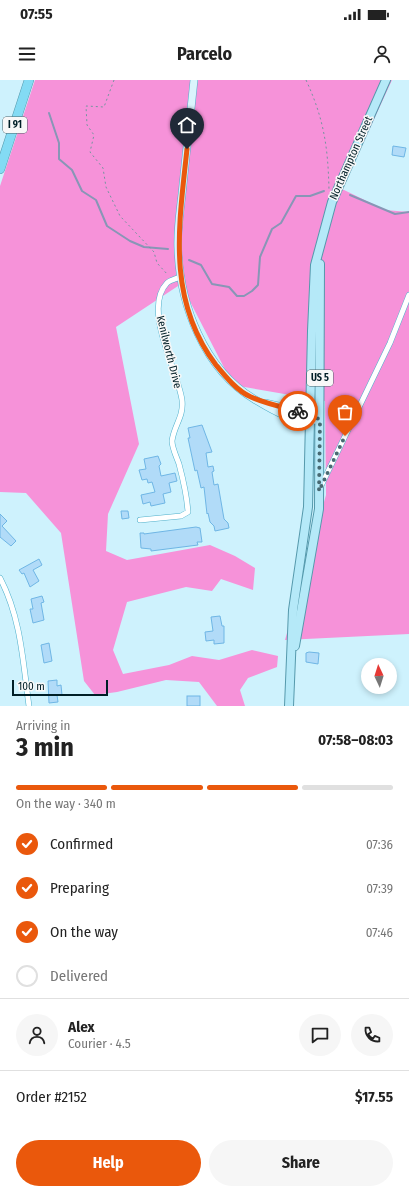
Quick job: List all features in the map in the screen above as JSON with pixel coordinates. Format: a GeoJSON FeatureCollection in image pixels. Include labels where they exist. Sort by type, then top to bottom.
{"type":"FeatureCollection","features":[{"type":"Feature","properties":{"kind":"highway","name":"I 91"},"geometry":{"type":"LineString","coordinates":[[0,169],[29,80]]}},
{"type":"Feature","properties":{"kind":"main road","name":"Northampton Street"},"geometry":{"type":"LineString","coordinates":[[321,238],[334,196],[386,80]]}},
{"type":"Feature","properties":{"kind":"main road","name":"US 5"},"geometry":{"type":"LineString","coordinates":[[289,706],[293,610],[308,507],[314,276],[321,238]]}},
{"type":"Feature","properties":{"kind":"main road","name":"US 5"},"geometry":{"type":"LineString","coordinates":[[291,669],[316,532],[319,491],[321,238]]}},
{"type":"Feature","properties":{"kind":"street"},"geometry":{"type":"LineString","coordinates":[[194,80],[179,221],[177,278],[185,301],[209,355],[224,375],[250,397],[320,420]]}},
{"type":"Feature","properties":{"kind":"street","name":"Kenilworth Drive"},"geometry":{"type":"LineString","coordinates":[[140,520],[181,516],[188,512],[180,466],[172,442],[182,414],[182,400],[160,324],[158,305],[162,289],[167,282],[177,278]]}},
{"type":"Feature","properties":{"kind":"street"},"geometry":{"type":"LineString","coordinates":[[319,491],[390,343],[409,295]]}},
{"type":"Feature","properties":{"kind":"street"},"geometry":{"type":"LineString","coordinates":[[0,578],[7,592],[21,642],[30,706]]}},
{"type":"Feature","properties":{"kind":"path"},"geometry":{"type":"LineString","coordinates":[[114,80],[104,107],[86,106],[87,125],[94,136],[90,152],[103,168],[106,187],[120,216],[154,252],[157,263],[177,278]]}},
{"type":"Feature","properties":{"kind":"path"},"geometry":{"type":"LineString","coordinates":[[306,80],[318,105],[326,142],[329,195]]}},
{"type":"Feature","properties":{"kind":"shaded area"},"geometry":{"type":"Polygon","coordinates":[[[35,80],[392,80],[342,189],[385,210],[409,212],[409,634],[285,640],[326,495],[325,401],[233,385],[181,284],[116,327],[139,444],[108,514],[106,551],[127,560],[210,545],[235,556],[255,568],[253,590],[221,579],[212,591],[186,587],[127,602],[113,650],[123,674],[169,665],[192,656],[219,660],[252,650],[278,656],[277,667],[248,678],[240,690],[245,706],[217,706],[199,682],[166,680],[117,692],[95,695],[84,681],[61,533],[26,493],[0,492],[0,186],[35,80]]]}},
{"type":"Feature","properties":{"kind":"building"},"geometry":{"type":"Polygon","coordinates":[[[393,146],[406,148],[404,157],[392,155],[393,146]]]}},
{"type":"Feature","properties":{"kind":"building"},"geometry":{"type":"Polygon","coordinates":[[[202,425],[212,452],[206,453],[208,467],[213,466],[214,471],[212,472],[214,485],[218,484],[224,519],[228,523],[229,528],[215,531],[214,526],[210,522],[208,513],[207,514],[204,487],[201,488],[197,470],[195,471],[188,438],[190,438],[188,428],[202,425]]]}},
{"type":"Feature","properties":{"kind":"building"},"geometry":{"type":"Polygon","coordinates":[[[158,456],[161,464],[159,466],[161,476],[175,473],[177,481],[169,483],[171,492],[163,494],[165,503],[151,506],[150,502],[143,504],[141,495],[155,492],[152,482],[148,483],[147,479],[142,480],[139,470],[146,469],[144,459],[158,456]]]}},
{"type":"Feature","properties":{"kind":"building"},"geometry":{"type":"Polygon","coordinates":[[[121,511],[128,511],[129,518],[122,519],[121,511]]]}},
{"type":"Feature","properties":{"kind":"building"},"geometry":{"type":"Polygon","coordinates":[[[0,514],[7,521],[2,526],[16,541],[11,546],[0,537],[0,514]]]}},
{"type":"Feature","properties":{"kind":"building"},"geometry":{"type":"Polygon","coordinates":[[[196,527],[200,528],[202,542],[197,542],[198,545],[151,551],[151,549],[141,548],[140,533],[144,534],[196,527]]]}},
{"type":"Feature","properties":{"kind":"building"},"geometry":{"type":"Polygon","coordinates":[[[39,559],[42,565],[33,570],[39,581],[30,587],[24,573],[22,574],[19,570],[39,559]]]}},
{"type":"Feature","properties":{"kind":"building"},"geometry":{"type":"Polygon","coordinates":[[[42,596],[44,602],[41,603],[44,620],[33,623],[30,609],[33,609],[31,599],[42,596]]]}},
{"type":"Feature","properties":{"kind":"building"},"geometry":{"type":"Polygon","coordinates":[[[220,616],[222,626],[224,626],[224,643],[214,644],[214,640],[206,641],[205,632],[213,631],[211,617],[220,616]]]}},
{"type":"Feature","properties":{"kind":"building"},"geometry":{"type":"Polygon","coordinates":[[[49,643],[52,661],[44,663],[41,645],[49,643]]]}},
{"type":"Feature","properties":{"kind":"building"},"geometry":{"type":"Polygon","coordinates":[[[306,653],[319,653],[318,664],[306,662],[306,653]]]}},
{"type":"Feature","properties":{"kind":"building"},"geometry":{"type":"Polygon","coordinates":[[[57,680],[57,686],[61,685],[62,695],[57,695],[58,702],[49,703],[48,681],[57,680]]]}},
{"type":"Feature","properties":{"kind":"building"},"geometry":{"type":"Polygon","coordinates":[[[187,696],[200,696],[200,706],[187,706],[187,696]]]}},
{"type":"Feature","properties":{"kind":"waterway"},"geometry":{"type":"LineString","coordinates":[[49,113],[59,143],[59,159],[72,170],[82,191],[96,200],[107,226],[130,241],[144,247],[168,249]]}},
{"type":"Feature","properties":{"kind":"waterway"},"geometry":{"type":"LineString","coordinates":[[189,260],[201,265],[212,284],[229,287],[237,296],[244,296],[258,285],[260,257],[272,229],[281,223],[296,196],[310,196],[324,191]]}},
{"type":"Feature","properties":{"kind":"waterway"},"geometry":{"type":"LineString","coordinates":[[350,195],[395,214],[409,212]]}},
{"type":"Feature","properties":{"kind":"way so far"},"geometry":{"type":"LineString","coordinates":[[298,411],[309,413],[320,420],[319,491],[345,436]]}},
{"type":"Feature","properties":{"kind":"route"},"geometry":{"type":"LineString","coordinates":[[187,149],[179,221],[178,248],[180,277],[185,301],[198,333],[209,355],[224,375],[243,392],[250,397],[270,404],[298,411]]}}]}
